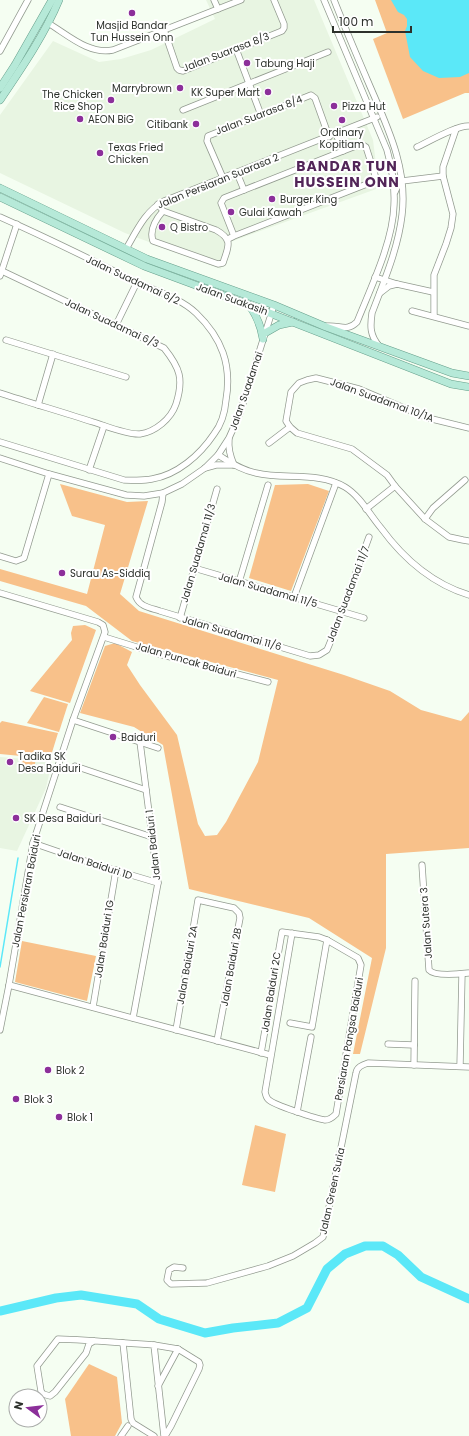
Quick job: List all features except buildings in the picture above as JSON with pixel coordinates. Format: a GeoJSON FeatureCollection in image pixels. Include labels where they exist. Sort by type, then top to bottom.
{"type":"FeatureCollection","features":[{"type":"Feature","properties":{"kind":"main road"},"geometry":{"type":"LineString","coordinates":[[0,88],[19,59],[52,0]]}},
{"type":"Feature","properties":{"kind":"main road"},"geometry":{"type":"LineString","coordinates":[[0,100],[48,23],[59,0]]}},
{"type":"Feature","properties":{"kind":"main road","name":"Jalan Suakasih"},"geometry":{"type":"LineString","coordinates":[[0,188],[147,259],[274,305],[452,373],[469,376]]}},
{"type":"Feature","properties":{"kind":"main road","name":"Jalan Suakasih"},"geometry":{"type":"LineString","coordinates":[[0,197],[144,266],[271,313],[451,384],[469,387]]}},
{"type":"Feature","properties":{"kind":"main road"},"geometry":{"type":"LineString","coordinates":[[249,305],[258,318],[264,336],[279,325],[293,322]]}},
{"type":"Feature","properties":{"kind":"street"},"geometry":{"type":"LineString","coordinates":[[0,50],[2,42],[28,0]]}},
{"type":"Feature","properties":{"kind":"street"},"geometry":{"type":"LineString","coordinates":[[214,0],[218,9]]}},
{"type":"Feature","properties":{"kind":"street"},"geometry":{"type":"LineString","coordinates":[[48,23],[85,46],[95,50],[113,50],[241,0]]}},
{"type":"Feature","properties":{"kind":"street","name":"Jalan Suarasa 8/3"},"geometry":{"type":"LineString","coordinates":[[164,30],[177,68],[183,71],[282,31],[284,28],[274,0]]}},
{"type":"Feature","properties":{"kind":"street"},"geometry":{"type":"LineString","coordinates":[[324,0],[387,150],[392,172],[394,192],[394,206],[389,237],[357,322],[352,327],[346,328],[326,326]]}},
{"type":"Feature","properties":{"kind":"street"},"geometry":{"type":"LineString","coordinates":[[334,0],[395,148],[402,181],[403,196],[400,230],[395,251],[372,313],[370,330],[379,346]]}},
{"type":"Feature","properties":{"kind":"street"},"geometry":{"type":"LineString","coordinates":[[236,49],[261,115]]}},
{"type":"Feature","properties":{"kind":"street"},"geometry":{"type":"LineString","coordinates":[[183,110],[328,52]]}},
{"type":"Feature","properties":{"kind":"street","name":"Jalan Suarasa 8/4"},"geometry":{"type":"LineString","coordinates":[[223,178],[207,141],[208,136],[311,95],[315,98],[329,137]]}},
{"type":"Feature","properties":{"kind":"street","name":"Jalan Persiaran Suarasa 2"},"geometry":{"type":"LineString","coordinates":[[126,249],[148,213],[158,204],[382,115]]}},
{"type":"Feature","properties":{"kind":"street"},"geometry":{"type":"LineString","coordinates":[[417,147],[456,129],[469,126]]}},
{"type":"Feature","properties":{"kind":"street"},"geometry":{"type":"LineString","coordinates":[[434,316],[434,275],[451,228],[453,214],[443,176],[443,167],[456,129]]}},
{"type":"Feature","properties":{"kind":"street"},"geometry":{"type":"LineString","coordinates":[[336,134],[343,151]]}},
{"type":"Feature","properties":{"kind":"street"},"geometry":{"type":"LineString","coordinates":[[228,238],[234,236],[367,184],[372,181],[375,174],[366,147],[361,144],[224,198],[221,203],[234,236]]}},
{"type":"Feature","properties":{"kind":"street"},"geometry":{"type":"LineString","coordinates":[[400,166],[406,176],[413,180]]}},
{"type":"Feature","properties":{"kind":"street"},"geometry":{"type":"LineString","coordinates":[[237,173],[244,190]]}},
{"type":"Feature","properties":{"kind":"street"},"geometry":{"type":"LineString","coordinates":[[394,192],[399,183],[402,181],[443,176]]}},
{"type":"Feature","properties":{"kind":"street"},"geometry":{"type":"LineString","coordinates":[[403,196],[409,184],[413,180]]}},
{"type":"Feature","properties":{"kind":"street"},"geometry":{"type":"LineString","coordinates":[[158,204],[163,211],[224,234],[228,238],[229,243],[223,263],[218,264],[153,241],[151,237],[155,221],[163,211]]}},
{"type":"Feature","properties":{"kind":"street","name":"Jalan Suadamai 6/2"},"geometry":{"type":"LineString","coordinates":[[0,217],[182,302],[196,313],[215,335],[224,354],[227,368],[228,388],[225,409],[218,430],[205,447],[186,463],[164,476],[144,480],[124,480],[0,442]]}},
{"type":"Feature","properties":{"kind":"street"},"geometry":{"type":"LineString","coordinates":[[1,274],[17,224]]}},
{"type":"Feature","properties":{"kind":"street"},"geometry":{"type":"LineString","coordinates":[[389,268],[392,278],[397,284]]}},
{"type":"Feature","properties":{"kind":"street","name":"Jalan Suadamai 6/3"},"geometry":{"type":"LineString","coordinates":[[0,393],[133,434],[147,433],[166,421],[175,406],[179,392],[180,375],[174,361],[164,348],[1,274]]}},
{"type":"Feature","properties":{"kind":"street"},"geometry":{"type":"LineString","coordinates":[[375,277],[397,284],[433,292]]}},
{"type":"Feature","properties":{"kind":"street"},"geometry":{"type":"LineString","coordinates":[[116,325],[137,282]]}},
{"type":"Feature","properties":{"kind":"street"},"geometry":{"type":"LineString","coordinates":[[380,293],[389,286],[397,284]]}},
{"type":"Feature","properties":{"kind":"street","name":"Jalan Suadamai"},"geometry":{"type":"LineString","coordinates":[[0,458],[49,474],[126,495],[144,496],[163,493],[182,484],[204,468],[218,455],[229,438],[240,413],[274,305]]}},
{"type":"Feature","properties":{"kind":"street"},"geometry":{"type":"LineString","coordinates":[[412,311],[469,326]]}},
{"type":"Feature","properties":{"kind":"street"},"geometry":{"type":"LineString","coordinates":[[6,340],[126,376]]}},
{"type":"Feature","properties":{"kind":"street"},"geometry":{"type":"LineString","coordinates":[[38,405],[53,354]]}},
{"type":"Feature","properties":{"kind":"street","name":"Jalan Suadamai 10/1A"},"geometry":{"type":"LineString","coordinates":[[290,427],[286,421],[291,392],[299,383],[316,378],[359,390],[428,418],[469,428]]}},
{"type":"Feature","properties":{"kind":"street"},"geometry":{"type":"LineString","coordinates":[[89,470],[104,426]]}},
{"type":"Feature","properties":{"kind":"street"},"geometry":{"type":"LineString","coordinates":[[269,443],[290,427],[297,433],[352,449],[387,475],[425,519],[450,536],[463,540],[469,540]]}},
{"type":"Feature","properties":{"kind":"street"},"geometry":{"type":"LineString","coordinates":[[229,438],[229,455],[234,465]]}},
{"type":"Feature","properties":{"kind":"street"},"geometry":{"type":"LineString","coordinates":[[218,455],[234,465],[256,473],[311,477],[323,479],[346,488],[358,498],[388,538],[421,570],[450,588],[469,595]]}},
{"type":"Feature","properties":{"kind":"street"},"geometry":{"type":"LineString","coordinates":[[204,468],[216,465],[234,465]]}},
{"type":"Feature","properties":{"kind":"street"},"geometry":{"type":"LineString","coordinates":[[0,556],[16,561],[24,558],[49,474]]}},
{"type":"Feature","properties":{"kind":"street"},"geometry":{"type":"LineString","coordinates":[[425,519],[437,504],[465,480]]}},
{"type":"Feature","properties":{"kind":"street"},"geometry":{"type":"LineString","coordinates":[[294,598],[336,484]]}},
{"type":"Feature","properties":{"kind":"street"},"geometry":{"type":"LineString","coordinates":[[239,582],[268,485]]}},
{"type":"Feature","properties":{"kind":"street"},"geometry":{"type":"LineString","coordinates":[[366,509],[395,486]]}},
{"type":"Feature","properties":{"kind":"street","name":"Jalan Suadamai 11/3"},"geometry":{"type":"LineString","coordinates":[[180,618],[216,489]]}},
{"type":"Feature","properties":{"kind":"street","name":"Jalan Suadamai 11/6"},"geometry":{"type":"LineString","coordinates":[[163,493],[162,502],[136,597],[138,602],[142,605],[180,618],[310,656],[319,655],[327,650]]}},
{"type":"Feature","properties":{"kind":"street","name":"Jalan Suadamai 11/7"},"geometry":{"type":"LineString","coordinates":[[327,650],[369,537]]}},
{"type":"Feature","properties":{"kind":"street","name":"Jalan Suadamai 11/5"},"geometry":{"type":"LineString","coordinates":[[194,568],[364,618]]}},
{"type":"Feature","properties":{"kind":"street"},"geometry":{"type":"LineString","coordinates":[[0,593],[98,622],[105,629],[104,637]]}},
{"type":"Feature","properties":{"kind":"street","name":"Jalan Puncak Baiduri"},"geometry":{"type":"LineString","coordinates":[[104,637],[159,654],[268,682]]}},
{"type":"Feature","properties":{"kind":"street","name":"Jalan Persiaran Baiduri"},"geometry":{"type":"LineString","coordinates":[[0,1029],[33,843],[73,720],[104,637]]}},
{"type":"Feature","properties":{"kind":"street"},"geometry":{"type":"LineString","coordinates":[[73,720],[158,748]]}},
{"type":"Feature","properties":{"kind":"street","name":"Jalan Baiduri 1"},"geometry":{"type":"LineString","coordinates":[[134,1018],[158,883],[140,742]]}},
{"type":"Feature","properties":{"kind":"street"},"geometry":{"type":"LineString","coordinates":[[74,766],[146,790]]}},
{"type":"Feature","properties":{"kind":"street"},"geometry":{"type":"LineString","coordinates":[[60,807],[152,837]]}},
{"type":"Feature","properties":{"kind":"street","name":"Jalan Baiduri 1D"},"geometry":{"type":"LineString","coordinates":[[33,843],[158,883]]}},
{"type":"Feature","properties":{"kind":"street","name":"Jalan Sutera 3"},"geometry":{"type":"LineString","coordinates":[[422,865],[429,970],[433,974],[462,974]]}},
{"type":"Feature","properties":{"kind":"street","name":"Jalan Baiduri 1G"},"geometry":{"type":"LineString","coordinates":[[93,1007],[116,870]]}},
{"type":"Feature","properties":{"kind":"street","name":"Jalan Baiduri 2A"},"geometry":{"type":"LineString","coordinates":[[176,1030],[198,900]]}},
{"type":"Feature","properties":{"kind":"street","name":"Jalan Baiduri 2B"},"geometry":{"type":"LineString","coordinates":[[198,900],[234,908],[239,913],[240,918],[217,1041]]}},
{"type":"Feature","properties":{"kind":"street","name":"Persiaran Pangsa Baiduri"},"geometry":{"type":"LineString","coordinates":[[270,1055],[265,1092],[267,1099],[272,1103],[297,1112],[326,1120],[332,1118],[336,1114],[361,965],[358,958],[327,940],[319,937],[282,932]]}},
{"type":"Feature","properties":{"kind":"street","name":"Jalan Baiduri 2C"},"geometry":{"type":"LineString","coordinates":[[261,1053],[282,932]]}},
{"type":"Feature","properties":{"kind":"street"},"geometry":{"type":"LineString","coordinates":[[9,985],[270,1055],[292,933]]}},
{"type":"Feature","properties":{"kind":"street"},"geometry":{"type":"LineString","coordinates":[[290,1023],[312,1027],[327,940]]}},
{"type":"Feature","properties":{"kind":"street"},"geometry":{"type":"LineString","coordinates":[[460,1066],[462,974],[469,973]]}},
{"type":"Feature","properties":{"kind":"street"},"geometry":{"type":"LineString","coordinates":[[415,981],[414,1062],[469,1067]]}},
{"type":"Feature","properties":{"kind":"street"},"geometry":{"type":"LineString","coordinates":[[297,1112],[311,1037]]}},
{"type":"Feature","properties":{"kind":"street"},"geometry":{"type":"LineString","coordinates":[[388,1044],[414,1045]]}},
{"type":"Feature","properties":{"kind":"street","name":"Jalan Green Suria"},"geometry":{"type":"LineString","coordinates":[[183,1268],[174,1267],[169,1270],[167,1280],[171,1284],[207,1283],[268,1266],[293,1256],[316,1243],[323,1237],[357,1069],[364,1064],[414,1062]]}},
{"type":"Feature","properties":{"kind":"street"},"geometry":{"type":"LineString","coordinates":[[94,1341],[89,1344],[86,1353],[55,1392],[50,1396],[43,1394],[41,1391],[38,1366],[58,1339],[94,1341],[154,1345],[178,1349],[199,1362],[200,1365],[171,1426],[164,1436]]}},
{"type":"Feature","properties":{"kind":"street"},"geometry":{"type":"LineString","coordinates":[[123,1343],[131,1419],[133,1423],[154,1436]]}},
{"type":"Feature","properties":{"kind":"street"},"geometry":{"type":"LineString","coordinates":[[154,1345],[164,1436]]}},
{"type":"Feature","properties":{"kind":"street"},"geometry":{"type":"LineString","coordinates":[[158,1386],[178,1349]]}},
{"type":"Feature","properties":{"kind":"street"},"geometry":{"type":"LineString","coordinates":[[121,1436],[128,1426]]}},
{"type":"Feature","properties":{"kind":"shaded area"},"geometry":{"type":"Polygon","coordinates":[[[206,0],[314,0],[373,140],[379,188],[230,242],[221,269],[125,233],[0,173],[0,115],[53,41],[99,62],[121,59],[151,50],[215,19],[206,0]]]}},
{"type":"Feature","properties":{"kind":"shaded area"},"geometry":{"type":"Polygon","coordinates":[[[375,0],[469,0],[469,93],[465,93],[403,119],[373,39],[387,33],[375,0]]]}},
{"type":"Feature","properties":{"kind":"shaded area"},"geometry":{"type":"Polygon","coordinates":[[[60,484],[127,502],[148,501],[120,594],[139,611],[344,675],[390,691],[421,710],[461,721],[469,712],[469,848],[386,854],[386,948],[360,1054],[353,1054],[372,958],[309,918],[189,889],[163,745],[134,727],[80,713],[105,646],[115,643],[132,652],[127,665],[177,735],[198,824],[205,836],[217,835],[226,822],[258,762],[278,680],[132,641],[86,606],[0,581],[0,569],[87,594],[105,525],[72,516],[60,484]]]}},
{"type":"Feature","properties":{"kind":"shaded area"},"geometry":{"type":"Polygon","coordinates":[[[308,484],[329,491],[291,591],[249,578],[275,485],[308,484]]]}},
{"type":"Feature","properties":{"kind":"shaded area"},"geometry":{"type":"Polygon","coordinates":[[[85,625],[96,630],[70,703],[30,691],[72,640],[71,633],[73,626],[85,625]]]}},
{"type":"Feature","properties":{"kind":"shaded area"},"geometry":{"type":"Polygon","coordinates":[[[44,697],[68,704],[59,732],[27,723],[44,697]]]}},
{"type":"Feature","properties":{"kind":"shaded area"},"geometry":{"type":"Polygon","coordinates":[[[2,721],[58,733],[50,759],[36,757],[34,770],[21,768],[21,756],[0,754],[0,723],[2,721]]]}},
{"type":"Feature","properties":{"kind":"shaded area","name":"SK Desa Baiduri"},"geometry":{"type":"Polygon","coordinates":[[[0,757],[52,761],[46,788],[17,851],[0,848],[0,757]]]}},
{"type":"Feature","properties":{"kind":"shaded area"},"geometry":{"type":"Polygon","coordinates":[[[22,941],[96,956],[87,1001],[15,982],[22,941]]]}},
{"type":"Feature","properties":{"kind":"shaded area"},"geometry":{"type":"Polygon","coordinates":[[[255,1125],[286,1134],[275,1192],[242,1185],[255,1125]]]}},
{"type":"Feature","properties":{"kind":"shaded area"},"geometry":{"type":"Polygon","coordinates":[[[89,1364],[117,1377],[122,1423],[115,1436],[71,1436],[65,1399],[89,1364]]]}},
{"type":"Feature","properties":{"kind":"water"},"geometry":{"type":"Polygon","coordinates":[[[391,0],[469,0],[469,73],[460,77],[439,78],[423,71],[410,57],[405,31],[407,19],[404,15],[398,12],[391,0]]]}},
{"type":"Feature","properties":{"kind":"waterway"},"geometry":{"type":"LineString","coordinates":[[0,967],[18,858]]}},
{"type":"Feature","properties":{"kind":"waterway"},"geometry":{"type":"LineString","coordinates":[[0,1311],[56,1298],[81,1295],[137,1304],[159,1319],[205,1333],[278,1323],[307,1308],[327,1269],[345,1254],[365,1246],[383,1246],[398,1255],[421,1277],[469,1299]]}},
{"type":"Feature","properties":{"kind":"place","name":"Masjid Bandar Tun Hussein Onn"},"geometry":{"type":"Point","coordinates":[132,13]}},
{"type":"Feature","properties":{"kind":"place","name":"Tabung Haji"},"geometry":{"type":"Point","coordinates":[247,63]}},
{"type":"Feature","properties":{"kind":"place","name":"Marrybrown"},"geometry":{"type":"Point","coordinates":[180,88]}},
{"type":"Feature","properties":{"kind":"place","name":"KK Super Mart"},"geometry":{"type":"Point","coordinates":[268,92]}},
{"type":"Feature","properties":{"kind":"place","name":"The Chicken Rice Shop"},"geometry":{"type":"Point","coordinates":[111,100]}},
{"type":"Feature","properties":{"kind":"place","name":"Pizza Hut"},"geometry":{"type":"Point","coordinates":[334,106]}},
{"type":"Feature","properties":{"kind":"place","name":"AEON BiG"},"geometry":{"type":"Point","coordinates":[80,119]}},
{"type":"Feature","properties":{"kind":"place","name":"Ordinary Kopitiam"},"geometry":{"type":"Point","coordinates":[342,120]}},
{"type":"Feature","properties":{"kind":"place","name":"Citibank"},"geometry":{"type":"Point","coordinates":[196,124]}},
{"type":"Feature","properties":{"kind":"place","name":"Texas Fried Chicken"},"geometry":{"type":"Point","coordinates":[100,153]}},
{"type":"Feature","properties":{"kind":"place","name":"Burger King"},"geometry":{"type":"Point","coordinates":[272,199]}},
{"type":"Feature","properties":{"kind":"place","name":"Gulai Kawah"},"geometry":{"type":"Point","coordinates":[231,212]}},
{"type":"Feature","properties":{"kind":"place","name":"Q Bistro"},"geometry":{"type":"Point","coordinates":[162,227]}},
{"type":"Feature","properties":{"kind":"place","name":"Surau As-Siddiq"},"geometry":{"type":"Point","coordinates":[62,573]}},
{"type":"Feature","properties":{"kind":"place","name":"Baiduri"},"geometry":{"type":"Point","coordinates":[113,737]}},
{"type":"Feature","properties":{"kind":"place","name":"Tadika SK Desa Baiduri"},"geometry":{"type":"Point","coordinates":[10,762]}},
{"type":"Feature","properties":{"kind":"place","name":"SK Desa Baiduri"},"geometry":{"type":"Point","coordinates":[16,818]}},
{"type":"Feature","properties":{"kind":"place","name":"Blok 2"},"geometry":{"type":"Point","coordinates":[48,1070]}},
{"type":"Feature","properties":{"kind":"place","name":"Blok 3"},"geometry":{"type":"Point","coordinates":[16,1099]}},
{"type":"Feature","properties":{"kind":"place","name":"Blok 1"},"geometry":{"type":"Point","coordinates":[59,1117]}},
{"type":"Feature","properties":{"kind":"district","name":"BANDAR TUN HUSSEIN ONN"},"geometry":{"type":"Point","coordinates":[347,174]}}]}
